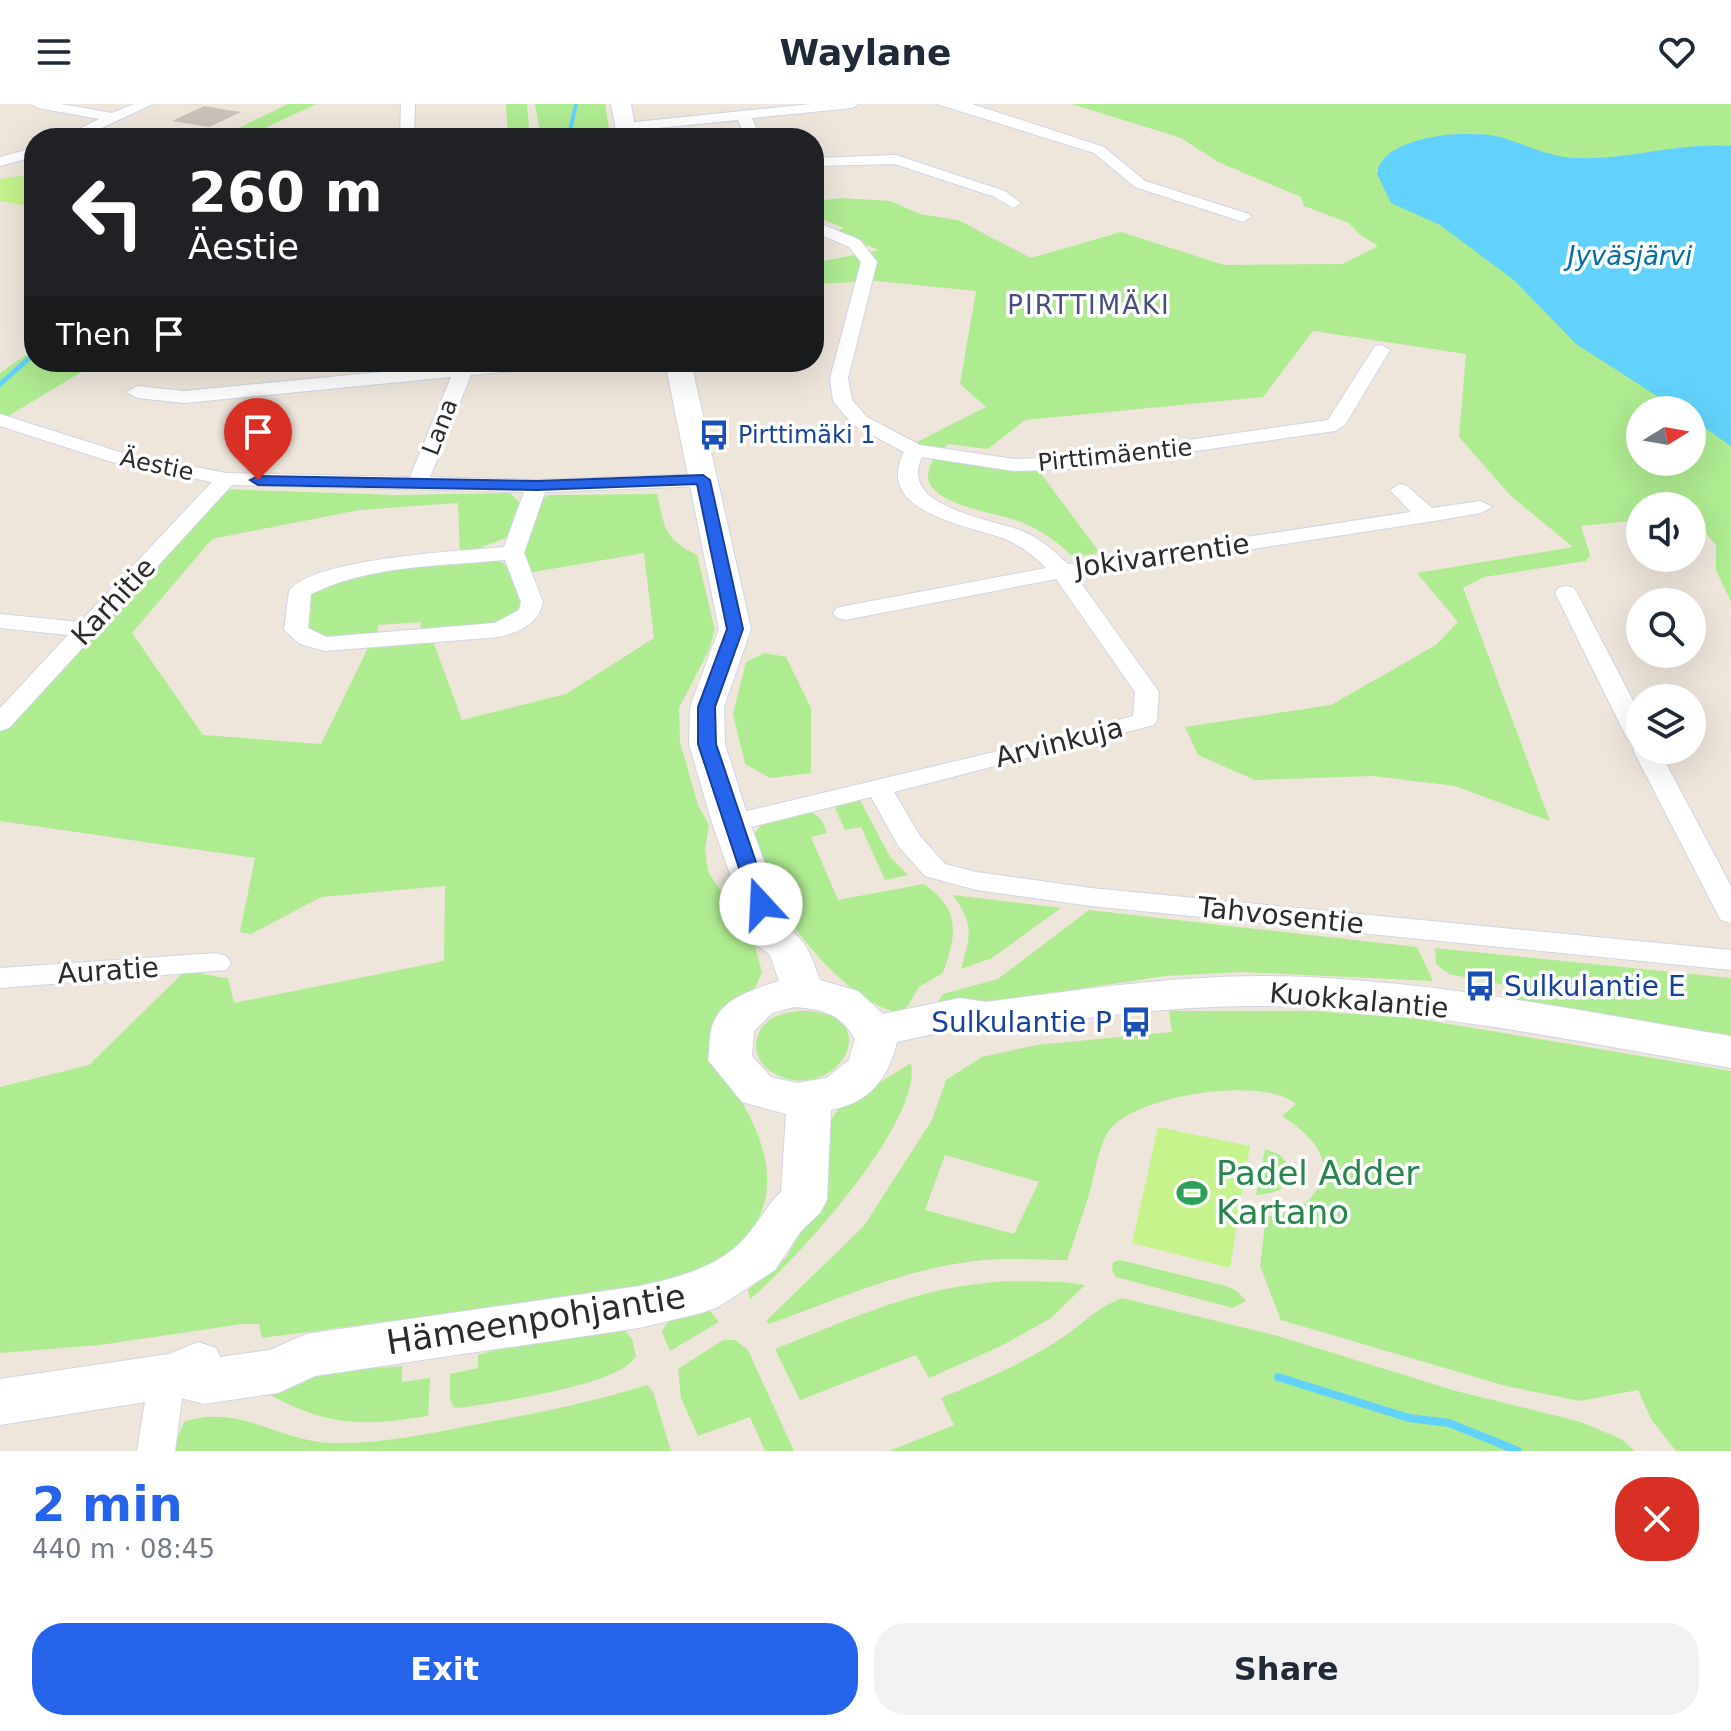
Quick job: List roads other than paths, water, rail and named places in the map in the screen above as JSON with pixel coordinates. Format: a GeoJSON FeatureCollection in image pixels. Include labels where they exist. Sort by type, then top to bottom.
{"type":"FeatureCollection","features":[{"type":"Feature","properties":{"kind":"main road"},"geometry":{"type":"LineString","coordinates":[[621,104],[626,128]]}},
{"type":"Feature","properties":{"kind":"main road"},"geometry":{"type":"LineString","coordinates":[[680,372],[735,629],[707,707],[707,744],[731,823],[772,936],[767,952],[793,994]]}},
{"type":"Feature","properties":{"kind":"main road","name":"Kuokkalantie"},"geometry":{"type":"LineString","coordinates":[[873,1040],[968,1029],[986,1017],[1155,994],[1263,991],[1337,994],[1485,1011],[1731,1052]]}},
{"type":"Feature","properties":{"kind":"main road"},"geometry":{"type":"LineString","coordinates":[[793,994],[831,995],[861,1012],[873,1040],[869,1068],[838,1092],[798,1097],[757,1090],[730,1060],[733,1026],[757,1003],[793,994]]}},
{"type":"Feature","properties":{"kind":"main road","name":"Hämeenpohjantie"},"geometry":{"type":"LineString","coordinates":[[0,1402],[172,1376],[204,1382],[278,1371],[306,1356],[639,1307],[701,1293],[758,1256],[784,1218],[804,1200],[798,1097]]}},
{"type":"Feature","properties":{"kind":"street"},"geometry":{"type":"LineString","coordinates":[[38,104],[114,118]]}},
{"type":"Feature","properties":{"kind":"street"},"geometry":{"type":"LineString","coordinates":[[91,128],[146,104]]}},
{"type":"Feature","properties":{"kind":"street"},"geometry":{"type":"LineString","coordinates":[[407,128],[408,104]]}},
{"type":"Feature","properties":{"kind":"street"},"geometry":{"type":"LineString","coordinates":[[659,128],[743,115],[852,104]]}},
{"type":"Feature","properties":{"kind":"street"},"geometry":{"type":"LineString","coordinates":[[944,104],[966,105],[1099,150],[1108,154],[1118,170],[1134,181],[1243,217]]}},
{"type":"Feature","properties":{"kind":"street"},"geometry":{"type":"LineString","coordinates":[[743,115],[749,128]]}},
{"type":"Feature","properties":{"kind":"street"},"geometry":{"type":"LineString","coordinates":[[0,162],[24,155]]}},
{"type":"Feature","properties":{"kind":"street"},"geometry":{"type":"LineString","coordinates":[[824,162],[896,159],[1000,194],[1013,203]]}},
{"type":"Feature","properties":{"kind":"street","name":"Pirttimäentie"},"geometry":{"type":"LineString","coordinates":[[824,230],[855,244],[867,253],[869,262],[839,378],[843,401],[860,421],[915,450],[1014,465],[1070,463],[1335,425],[1381,350]]}},
{"type":"Feature","properties":{"kind":"street"},"geometry":{"type":"LineString","coordinates":[[137,392],[184,397],[442,372]]}},
{"type":"Feature","properties":{"kind":"street","name":"Lana"},"geometry":{"type":"LineString","coordinates":[[417,485],[462,372]]}},
{"type":"Feature","properties":{"kind":"street","name":"Äestie"},"geometry":{"type":"LineString","coordinates":[[0,420],[119,458],[226,479],[537,486],[703,480]]}},
{"type":"Feature","properties":{"kind":"street","name":"Arvinkuja"},"geometry":{"type":"LineString","coordinates":[[731,823],[1076,740],[1145,720],[1147,692],[1061,570],[1041,551],[1016,536],[940,512],[920,499],[908,482],[907,466],[915,450]]}},
{"type":"Feature","properties":{"kind":"street","name":"Karhitie"},"geometry":{"type":"LineString","coordinates":[[0,723],[226,479]]}},
{"type":"Feature","properties":{"kind":"street"},"geometry":{"type":"LineString","coordinates":[[513,553],[348,572],[316,580],[300,591],[296,630],[308,639],[325,644],[499,630],[517,623],[530,612],[532,602],[513,553],[537,486]]}},
{"type":"Feature","properties":{"kind":"street"},"geometry":{"type":"LineString","coordinates":[[1400,490],[1428,516]]}},
{"type":"Feature","properties":{"kind":"street","name":"Jokivarrentie"},"geometry":{"type":"LineString","coordinates":[[845,613],[973,585],[1061,570],[1481,507]]}},
{"type":"Feature","properties":{"kind":"street"},"geometry":{"type":"LineString","coordinates":[[1566,593],[1626,711]]}},
{"type":"Feature","properties":{"kind":"street"},"geometry":{"type":"LineString","coordinates":[[0,621],[85,630]]}},
{"type":"Feature","properties":{"kind":"street"},"geometry":{"type":"LineString","coordinates":[[1653,764],[1731,913]]}},
{"type":"Feature","properties":{"kind":"street","name":"Tahvosentie"},"geometry":{"type":"LineString","coordinates":[[878,786],[909,841],[935,870],[976,881],[1091,897],[1731,960]]}},
{"type":"Feature","properties":{"kind":"street","name":"Auratie"},"geometry":{"type":"LineString","coordinates":[[0,978],[216,963]]}},
{"type":"Feature","properties":{"kind":"street"},"geometry":{"type":"LineString","coordinates":[[156,1451],[172,1376]]}},
{"type":"Feature","properties":{"kind":"water","name":"Jyväsjärvi"},"geometry":{"type":"Polygon","coordinates":[[[1445,135],[1493,136],[1547,153],[1577,158],[1692,146],[1731,146],[1731,446],[1706,429],[1706,396],[1657,396],[1576,344],[1515,281],[1440,225],[1391,203],[1377,174],[1380,165],[1394,151],[1445,135]]]}},
{"type":"Feature","properties":{"kind":"waterway"},"geometry":{"type":"LineString","coordinates":[[571,128],[576,104]]}},
{"type":"Feature","properties":{"kind":"waterway"},"geometry":{"type":"LineString","coordinates":[[0,384],[24,363]]}},
{"type":"Feature","properties":{"kind":"waterway"},"geometry":{"type":"LineString","coordinates":[[1278,1377],[1409,1418],[1449,1423],[1518,1451]]}},
{"type":"Feature","properties":{"kind":"place","name":"Pirttimäki 1"},"geometry":{"type":"Point","coordinates":[714,435]}},
{"type":"Feature","properties":{"kind":"place","name":"Sulkulantie E"},"geometry":{"type":"Point","coordinates":[1480,986]}},
{"type":"Feature","properties":{"kind":"place","name":"Sulkulantie P"},"geometry":{"type":"Point","coordinates":[1136,1022]}},
{"type":"Feature","properties":{"kind":"place","name":"Padel Adder Kartano"},"geometry":{"type":"Point","coordinates":[1192,1193]}},
{"type":"Feature","properties":{"kind":"district","name":"PIRTTIMÄKI"},"geometry":{"type":"Point","coordinates":[1089,305]}}]}
